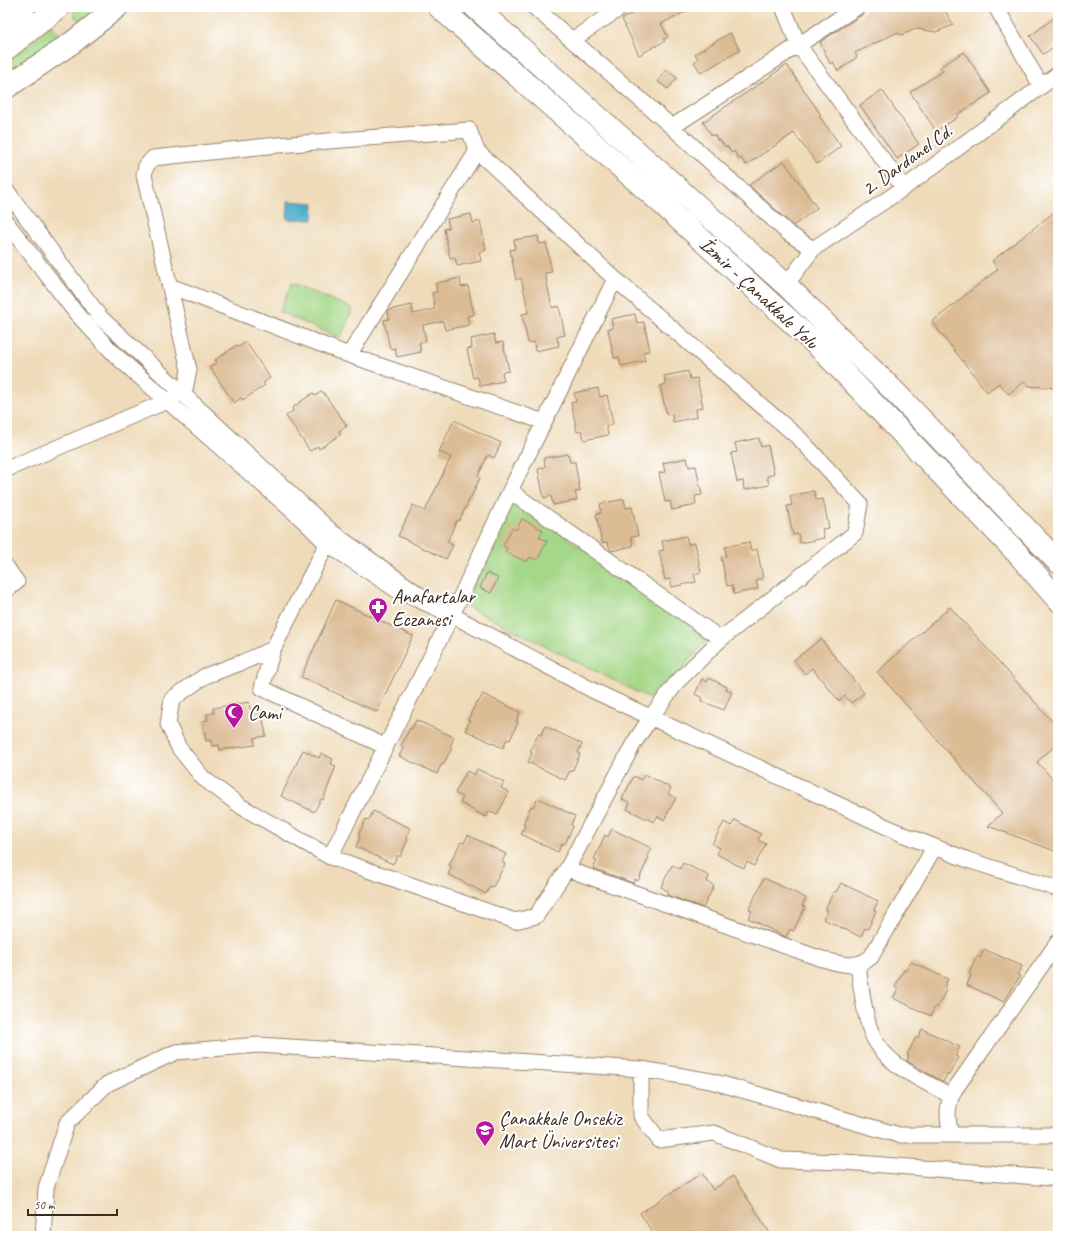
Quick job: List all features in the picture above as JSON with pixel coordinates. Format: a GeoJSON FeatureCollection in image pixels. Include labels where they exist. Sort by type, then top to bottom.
{"type":"FeatureCollection","features":[{"type":"Feature","properties":{"kind":"highway"},"geometry":{"type":"LineString","coordinates":[[11,45],[24,7]]}},
{"type":"Feature","properties":{"kind":"highway","name":"İzmir - Çanakkale Yolu"},"geometry":{"type":"LineString","coordinates":[[440,7],[657,199],[823,351],[1018,554],[1058,600]]}},
{"type":"Feature","properties":{"kind":"highway","name":"İzmir - Çanakkale Yolu"},"geometry":{"type":"LineString","coordinates":[[475,7],[786,285],[896,393],[1058,562]]}},
{"type":"Feature","properties":{"kind":"highway"},"geometry":{"type":"LineString","coordinates":[[11,45],[57,8],[81,36]]}},
{"type":"Feature","properties":{"kind":"highway"},"geometry":{"type":"LineString","coordinates":[[7,87],[81,36],[112,8]]}},
{"type":"Feature","properties":{"kind":"street"},"geometry":{"type":"LineString","coordinates":[[534,7],[672,127],[788,233],[813,249]]}},
{"type":"Feature","properties":{"kind":"street"},"geometry":{"type":"LineString","coordinates":[[572,40],[622,7]]}},
{"type":"Feature","properties":{"kind":"street"},"geometry":{"type":"LineString","coordinates":[[783,7],[799,46],[904,188]]}},
{"type":"Feature","properties":{"kind":"street"},"geometry":{"type":"LineString","coordinates":[[672,127],[857,7]]}},
{"type":"Feature","properties":{"kind":"street"},"geometry":{"type":"LineString","coordinates":[[996,7],[1041,86]]}},
{"type":"Feature","properties":{"kind":"street","name":"2. Dardanel Cd."},"geometry":{"type":"LineString","coordinates":[[786,285],[813,249],[904,188],[1058,74]]}},
{"type":"Feature","properties":{"kind":"street"},"geometry":{"type":"LineString","coordinates":[[184,394],[189,370],[144,175],[146,166],[153,158],[278,145],[469,130],[477,150],[615,278],[800,439],[860,504],[855,533],[721,640],[678,682],[651,717],[634,743],[567,869],[536,916],[515,921],[330,857],[242,807],[203,778],[179,748],[168,724],[172,699],[204,676],[273,649]]}},
{"type":"Feature","properties":{"kind":"street"},"geometry":{"type":"LineString","coordinates":[[349,355],[477,150]]}},
{"type":"Feature","properties":{"kind":"street"},"geometry":{"type":"LineString","coordinates":[[7,191],[100,317],[184,394],[330,538]]}},
{"type":"Feature","properties":{"kind":"street"},"geometry":{"type":"LineString","coordinates":[[7,223],[76,313],[115,354],[166,401],[304,521],[330,538],[398,591],[452,615],[594,691],[934,848],[1058,889]]}},
{"type":"Feature","properties":{"kind":"street"},"geometry":{"type":"LineString","coordinates":[[330,857],[384,746],[452,615],[510,491],[615,278]]}},
{"type":"Feature","properties":{"kind":"street"},"geometry":{"type":"LineString","coordinates":[[170,286],[349,355],[544,422]]}},
{"type":"Feature","properties":{"kind":"street"},"geometry":{"type":"LineString","coordinates":[[7,469],[184,394]]}},
{"type":"Feature","properties":{"kind":"street"},"geometry":{"type":"LineString","coordinates":[[510,491],[721,640]]}},
{"type":"Feature","properties":{"kind":"street"},"geometry":{"type":"LineString","coordinates":[[330,538],[273,649],[262,688],[384,746]]}},
{"type":"Feature","properties":{"kind":"street"},"geometry":{"type":"LineString","coordinates":[[7,568],[17,582],[7,590]]}},
{"type":"Feature","properties":{"kind":"street"},"geometry":{"type":"LineString","coordinates":[[567,869],[819,958],[850,966],[858,965],[871,957],[934,848]]}},
{"type":"Feature","properties":{"kind":"street"},"geometry":{"type":"LineString","coordinates":[[951,1135],[947,1114],[951,1096],[1058,942]]}},
{"type":"Feature","properties":{"kind":"street"},"geometry":{"type":"LineString","coordinates":[[858,965],[869,1026],[880,1049],[898,1066],[951,1096]]}},
{"type":"Feature","properties":{"kind":"street"},"geometry":{"type":"LineString","coordinates":[[43,1236],[46,1188],[67,1123],[107,1084],[176,1052],[258,1045],[641,1069],[711,1081],[900,1135],[1058,1135]]}},
{"type":"Feature","properties":{"kind":"street"},"geometry":{"type":"LineString","coordinates":[[641,1069],[641,1116],[659,1140],[714,1134],[781,1160],[844,1162],[1050,1178],[1058,1180]]}},
{"type":"Feature","properties":{"kind":"green space"},"geometry":{"type":"Polygon","coordinates":[[[74,7],[95,7],[96,11],[84,22],[75,17],[74,7]]]}},
{"type":"Feature","properties":{"kind":"green space"},"geometry":{"type":"Polygon","coordinates":[[[51,25],[63,40],[7,78],[7,63],[51,25]]]}},
{"type":"Feature","properties":{"kind":"green space"},"geometry":{"type":"Polygon","coordinates":[[[292,283],[353,309],[340,338],[279,312],[292,283]]]}},
{"type":"Feature","properties":{"kind":"green space"},"geometry":{"type":"Polygon","coordinates":[[[513,500],[709,637],[655,701],[464,605],[513,500]]]}},
{"type":"Feature","properties":{"kind":"water"},"geometry":{"type":"Polygon","coordinates":[[[288,201],[314,203],[313,220],[287,219],[288,201]]]}},
{"type":"Feature","properties":{"kind":"building"},"geometry":{"type":"Polygon","coordinates":[[[644,7],[694,7],[661,24],[668,37],[664,39],[665,41],[639,55],[622,19],[644,7]]]}},
{"type":"Feature","properties":{"kind":"building"},"geometry":{"type":"Polygon","coordinates":[[[869,7],[943,7],[953,25],[936,32],[916,29],[902,35],[896,33],[855,53],[857,57],[838,71],[833,62],[830,64],[820,42],[862,15],[869,7]]]}},
{"type":"Feature","properties":{"kind":"building"},"geometry":{"type":"Polygon","coordinates":[[[1058,15],[1058,44],[1043,54],[1030,36],[1058,15]]]}},
{"type":"Feature","properties":{"kind":"building"},"geometry":{"type":"Polygon","coordinates":[[[730,33],[740,50],[701,73],[694,62],[698,59],[695,54],[730,33]]]}},
{"type":"Feature","properties":{"kind":"building"},"geometry":{"type":"Polygon","coordinates":[[[964,52],[991,93],[957,115],[958,117],[936,131],[910,92],[943,71],[940,67],[964,52]]]}},
{"type":"Feature","properties":{"kind":"building"},"geometry":{"type":"Polygon","coordinates":[[[787,65],[821,115],[819,116],[841,146],[817,164],[794,133],[746,165],[741,158],[739,159],[734,151],[732,153],[720,140],[718,141],[714,134],[712,136],[703,122],[787,65]]]}},
{"type":"Feature","properties":{"kind":"building"},"geometry":{"type":"Polygon","coordinates":[[[666,69],[677,78],[668,89],[658,82],[666,69]]]}},
{"type":"Feature","properties":{"kind":"building"},"geometry":{"type":"Polygon","coordinates":[[[882,90],[919,144],[897,159],[860,105],[882,90]]]}},
{"type":"Feature","properties":{"kind":"building"},"geometry":{"type":"Polygon","coordinates":[[[784,161],[817,208],[793,226],[749,185],[784,161]]]}},
{"type":"Feature","properties":{"kind":"building"},"geometry":{"type":"Polygon","coordinates":[[[1058,209],[1058,388],[1029,386],[1025,381],[1008,394],[999,383],[987,392],[932,322],[998,269],[992,261],[1058,209]]]}},
{"type":"Feature","properties":{"kind":"building"},"geometry":{"type":"Polygon","coordinates":[[[471,214],[473,223],[480,221],[486,250],[479,252],[481,261],[457,266],[455,257],[450,258],[444,229],[449,228],[447,219],[471,214]]]}},
{"type":"Feature","properties":{"kind":"building"},"geometry":{"type":"Polygon","coordinates":[[[538,236],[539,244],[546,243],[552,272],[545,273],[552,308],[559,306],[565,335],[557,337],[559,346],[535,351],[534,342],[528,343],[522,314],[528,313],[527,304],[521,278],[516,280],[510,250],[515,249],[514,240],[538,236]]]}},
{"type":"Feature","properties":{"kind":"building"},"geometry":{"type":"Polygon","coordinates":[[[460,278],[461,287],[468,286],[474,315],[467,316],[469,325],[445,330],[443,321],[423,325],[426,341],[419,343],[421,352],[397,357],[395,348],[390,349],[384,320],[389,319],[388,310],[412,305],[413,314],[435,309],[432,293],[437,292],[436,283],[460,278]]]}},
{"type":"Feature","properties":{"kind":"building"},"geometry":{"type":"Polygon","coordinates":[[[635,314],[637,323],[644,322],[650,351],[643,352],[645,361],[621,366],[619,357],[614,358],[608,329],[613,328],[611,319],[635,314]]]}},
{"type":"Feature","properties":{"kind":"building"},"geometry":{"type":"Polygon","coordinates":[[[494,334],[496,343],[503,342],[509,371],[502,372],[504,381],[480,386],[478,377],[473,378],[467,349],[472,348],[471,339],[494,334]]]}},
{"type":"Feature","properties":{"kind":"building"},"geometry":{"type":"Polygon","coordinates":[[[246,342],[270,378],[263,383],[265,385],[243,400],[241,398],[234,403],[210,367],[217,362],[215,360],[237,345],[238,347],[246,342]]]}},
{"type":"Feature","properties":{"kind":"building"},"geometry":{"type":"Polygon","coordinates":[[[688,371],[690,379],[697,378],[703,407],[696,409],[697,417],[673,422],[672,414],[667,415],[660,386],[666,384],[664,376],[688,371]]]}},
{"type":"Feature","properties":{"kind":"building"},"geometry":{"type":"Polygon","coordinates":[[[598,388],[600,397],[607,395],[613,424],[606,426],[608,435],[584,440],[582,431],[577,432],[571,403],[576,402],[574,393],[598,388]]]}},
{"type":"Feature","properties":{"kind":"building"},"geometry":{"type":"Polygon","coordinates":[[[322,391],[347,426],[339,431],[341,434],[319,449],[318,446],[310,451],[286,416],[293,411],[292,408],[313,393],[315,396],[322,391]]]}},
{"type":"Feature","properties":{"kind":"building"},"geometry":{"type":"Polygon","coordinates":[[[454,420],[501,443],[494,458],[488,455],[478,476],[480,478],[459,521],[457,520],[447,542],[453,545],[446,559],[398,536],[413,505],[425,511],[451,457],[439,452],[454,420]]]}},
{"type":"Feature","properties":{"kind":"building"},"geometry":{"type":"Polygon","coordinates":[[[759,438],[761,447],[768,445],[774,474],[767,476],[769,485],[744,490],[743,481],[737,482],[731,453],[737,452],[735,443],[759,438]]]}},
{"type":"Feature","properties":{"kind":"building"},"geometry":{"type":"Polygon","coordinates":[[[568,454],[570,462],[575,462],[580,491],[575,492],[577,500],[553,505],[551,496],[544,498],[538,469],[545,467],[544,458],[568,454]]]}},
{"type":"Feature","properties":{"kind":"building"},"geometry":{"type":"Polygon","coordinates":[[[687,458],[689,467],[696,466],[702,495],[695,496],[696,505],[672,510],[670,501],[665,502],[659,473],[665,472],[663,463],[687,458]]]}},
{"type":"Feature","properties":{"kind":"building"},"geometry":{"type":"Polygon","coordinates":[[[814,491],[816,500],[823,499],[829,528],[822,529],[824,538],[800,543],[798,534],[793,535],[787,506],[792,505],[790,496],[814,491]]]}},
{"type":"Feature","properties":{"kind":"building"},"geometry":{"type":"Polygon","coordinates":[[[624,499],[626,508],[632,507],[638,536],[631,537],[633,546],[611,551],[607,542],[602,543],[596,514],[601,513],[600,504],[624,499]]]}},
{"type":"Feature","properties":{"kind":"building"},"geometry":{"type":"Polygon","coordinates":[[[522,519],[543,530],[539,537],[547,541],[537,560],[530,557],[527,562],[505,552],[507,548],[503,546],[512,528],[516,530],[522,519]]]}},
{"type":"Feature","properties":{"kind":"building"},"geometry":{"type":"Polygon","coordinates":[[[686,536],[688,544],[695,543],[701,572],[694,574],[696,582],[672,587],[670,579],[665,580],[659,551],[664,550],[662,541],[686,536]]]}},
{"type":"Feature","properties":{"kind":"building"},"geometry":{"type":"Polygon","coordinates":[[[749,542],[751,551],[757,549],[763,578],[756,580],[758,589],[734,594],[732,585],[727,586],[721,557],[726,556],[725,547],[749,542]]]}},
{"type":"Feature","properties":{"kind":"building"},"geometry":{"type":"Polygon","coordinates":[[[487,573],[498,578],[491,593],[480,588],[487,573]]]}},
{"type":"Feature","properties":{"kind":"building"},"geometry":{"type":"Polygon","coordinates":[[[336,600],[413,636],[377,712],[301,677],[336,600]]]}},
{"type":"Feature","properties":{"kind":"building"},"geometry":{"type":"Polygon","coordinates":[[[950,607],[1058,728],[1058,743],[1037,762],[1058,785],[1058,852],[988,826],[1002,813],[877,672],[950,607]]]}},
{"type":"Feature","properties":{"kind":"building"},"geometry":{"type":"Polygon","coordinates":[[[821,639],[864,693],[851,703],[845,696],[839,701],[812,668],[805,674],[794,660],[821,639]]]}},
{"type":"Feature","properties":{"kind":"building"},"geometry":{"type":"Polygon","coordinates":[[[709,678],[727,687],[726,689],[732,692],[724,710],[701,701],[702,698],[695,694],[702,679],[707,682],[709,678]]]}},
{"type":"Feature","properties":{"kind":"building"},"geometry":{"type":"Polygon","coordinates":[[[483,694],[520,712],[516,721],[518,722],[510,740],[507,739],[503,748],[465,730],[470,721],[468,720],[476,702],[478,703],[483,694]]]}},
{"type":"Feature","properties":{"kind":"building","name":"Cami"},"geometry":{"type":"Polygon","coordinates":[[[249,702],[250,709],[261,707],[266,736],[254,738],[255,745],[220,750],[219,745],[212,746],[211,740],[206,741],[203,721],[208,720],[207,714],[214,713],[213,708],[249,702]]]}},
{"type":"Feature","properties":{"kind":"building"},"geometry":{"type":"Polygon","coordinates":[[[416,720],[454,737],[450,747],[452,748],[437,774],[399,756],[404,747],[401,746],[416,720]]]}},
{"type":"Feature","properties":{"kind":"building"},"geometry":{"type":"Polygon","coordinates":[[[545,726],[582,744],[578,753],[580,754],[572,772],[570,771],[565,780],[528,762],[532,753],[530,752],[538,734],[541,735],[545,726]]]}},
{"type":"Feature","properties":{"kind":"building"},"geometry":{"type":"Polygon","coordinates":[[[303,750],[319,758],[321,753],[333,759],[331,764],[336,766],[323,800],[321,799],[314,812],[281,796],[303,750]]]}},
{"type":"Feature","properties":{"kind":"building"},"geometry":{"type":"Polygon","coordinates":[[[477,769],[504,782],[501,788],[509,792],[497,815],[489,811],[486,817],[460,803],[463,797],[455,793],[467,771],[474,775],[477,769]]]}},
{"type":"Feature","properties":{"kind":"building"},"geometry":{"type":"Polygon","coordinates":[[[645,774],[671,788],[668,794],[676,798],[664,820],[657,816],[654,822],[627,809],[630,803],[622,799],[634,776],[641,780],[645,774]]]}},
{"type":"Feature","properties":{"kind":"building"},"geometry":{"type":"Polygon","coordinates":[[[538,798],[575,816],[571,825],[573,826],[565,844],[562,843],[558,852],[521,834],[525,825],[523,824],[531,806],[533,807],[538,798]]]}},
{"type":"Feature","properties":{"kind":"building"},"geometry":{"type":"Polygon","coordinates":[[[373,811],[410,828],[406,838],[408,839],[400,857],[398,855],[393,864],[356,847],[360,837],[358,836],[366,819],[369,820],[373,811]]]}},
{"type":"Feature","properties":{"kind":"building"},"geometry":{"type":"Polygon","coordinates":[[[735,820],[761,834],[758,840],[766,844],[754,866],[747,862],[744,868],[733,863],[717,854],[720,848],[712,844],[724,822],[731,826],[735,820]]]}},
{"type":"Feature","properties":{"kind":"building"},"geometry":{"type":"Polygon","coordinates":[[[612,829],[651,848],[647,856],[649,857],[638,881],[635,879],[633,883],[593,868],[597,861],[594,859],[605,835],[608,837],[612,829]]]}},
{"type":"Feature","properties":{"kind":"building"},"geometry":{"type":"Polygon","coordinates":[[[468,835],[506,854],[502,862],[505,864],[493,887],[490,886],[486,894],[448,874],[452,867],[449,865],[461,842],[464,843],[468,835]]]}},
{"type":"Feature","properties":{"kind":"building"},"geometry":{"type":"Polygon","coordinates":[[[683,863],[709,876],[707,882],[714,886],[703,908],[667,895],[668,891],[661,887],[672,865],[680,869],[683,863]]]}},
{"type":"Feature","properties":{"kind":"building"},"geometry":{"type":"Polygon","coordinates":[[[764,878],[806,898],[802,906],[805,907],[793,931],[790,929],[786,937],[748,918],[752,911],[749,909],[764,878]]]}},
{"type":"Feature","properties":{"kind":"building"},"geometry":{"type":"Polygon","coordinates":[[[841,883],[878,901],[874,910],[876,911],[868,929],[865,928],[861,937],[823,919],[828,910],[825,909],[834,891],[836,892],[841,883]]]}},
{"type":"Feature","properties":{"kind":"building"},"geometry":{"type":"Polygon","coordinates":[[[984,949],[1022,966],[1017,975],[1020,976],[1004,1002],[967,985],[971,975],[969,974],[977,956],[980,958],[984,949]]]}},
{"type":"Feature","properties":{"kind":"building"},"geometry":{"type":"Polygon","coordinates":[[[911,962],[948,979],[944,988],[946,990],[937,1008],[935,1006],[931,1016],[893,998],[898,989],[895,987],[904,970],[906,971],[911,962]]]}},
{"type":"Feature","properties":{"kind":"building"},"geometry":{"type":"Polygon","coordinates":[[[922,1029],[960,1047],[955,1056],[958,1057],[949,1075],[947,1074],[943,1082],[907,1061],[909,1056],[907,1055],[922,1029]]]}},
{"type":"Feature","properties":{"kind":"building"},"geometry":{"type":"Polygon","coordinates":[[[702,1173],[713,1190],[733,1176],[772,1236],[655,1236],[640,1213],[702,1173]]]}},
{"type":"Feature","properties":{"kind":"place","name":"Anafartalar Eczanesi"},"geometry":{"type":"Point","coordinates":[378,624]}},
{"type":"Feature","properties":{"kind":"place","name":"Cami"},"geometry":{"type":"Point","coordinates":[234,729]}},
{"type":"Feature","properties":{"kind":"place","name":"Çanakkale Onsekiz Mart Üniversitesi"},"geometry":{"type":"Point","coordinates":[485,1147]}}]}
